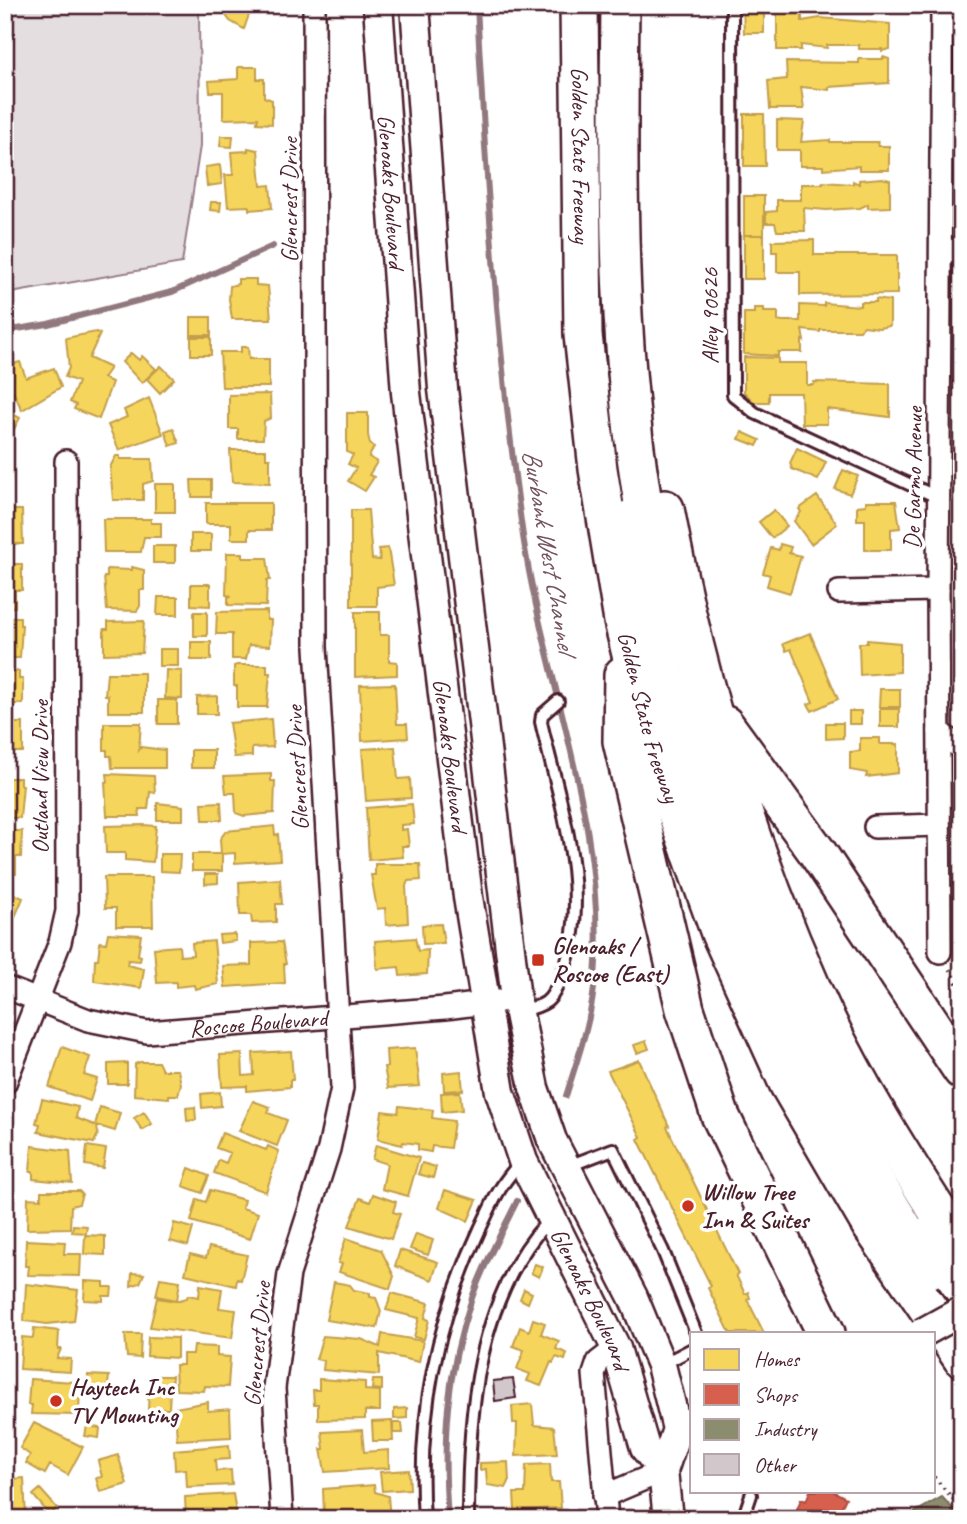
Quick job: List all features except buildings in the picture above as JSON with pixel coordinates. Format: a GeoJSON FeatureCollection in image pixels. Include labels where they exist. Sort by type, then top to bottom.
{"type":"FeatureCollection","features":[{"type":"Feature","properties":{"kind":"highway","name":"Golden State Freeway"},"geometry":{"type":"LineString","coordinates":[[579,5],[583,335],[598,469],[623,621],[654,750],[720,933],[789,1085],[870,1224],[962,1358]]}},
{"type":"Feature","properties":{"kind":"highway"},"geometry":{"type":"LineString","coordinates":[[605,5],[607,292],[615,422],[648,610],[678,723],[715,840],[758,955],[795,1034],[883,1197],[962,1311]]}},
{"type":"Feature","properties":{"kind":"highway"},"geometry":{"type":"LineString","coordinates":[[620,5],[619,228],[628,376],[642,503],[665,616],[692,722],[743,877],[792,992],[866,1137],[943,1262],[962,1287]]}},
{"type":"Feature","properties":{"kind":"highway"},"geometry":{"type":"LineString","coordinates":[[643,5],[643,272],[648,365],[661,485],[681,593],[709,704],[756,850],[813,992],[876,1111],[962,1249]]}},
{"type":"Feature","properties":{"kind":"highway"},"geometry":{"type":"LineString","coordinates":[[623,621],[622,741],[685,1009],[720,1115],[826,1332]]}},
{"type":"Feature","properties":{"kind":"highway"},"geometry":{"type":"LineString","coordinates":[[709,704],[817,852],[962,1070]]}},
{"type":"Feature","properties":{"kind":"main road","name":"Glenoaks Boulevard"},"geometry":{"type":"LineString","coordinates":[[378,5],[406,393],[484,1003],[500,1092],[523,1161],[617,1348],[645,1448],[663,1471]]}},
{"type":"Feature","properties":{"kind":"main road","name":"Glenoaks Boulevard"},"geometry":{"type":"LineString","coordinates":[[415,5],[443,389],[517,1005],[534,1088],[565,1168],[621,1272],[661,1365],[677,1429],[663,1471],[668,1519]]}},
{"type":"Feature","properties":{"kind":"main road"},"geometry":{"type":"LineString","coordinates":[[924,1332],[962,1311]]}},
{"type":"Feature","properties":{"kind":"main road"},"geometry":{"type":"LineString","coordinates":[[663,1471],[690,1456]]}},
{"type":"Feature","properties":{"kind":"street","name":"Glencrest Drive"},"geometry":{"type":"LineString","coordinates":[[282,1519],[274,1388],[289,1274],[329,1149],[342,1088],[316,648],[314,5]]}},
{"type":"Feature","properties":{"kind":"street","name":"De Garmo Avenue"},"geometry":{"type":"LineString","coordinates":[[940,952],[939,498],[951,251],[942,5]]}},
{"type":"Feature","properties":{"kind":"street","name":"Outland View Drive"},"geometry":{"type":"LineString","coordinates":[[5,1083],[60,942],[67,911],[66,461]]}},
{"type":"Feature","properties":{"kind":"street"},"geometry":{"type":"LineString","coordinates":[[839,592],[938,590]]}},
{"type":"Feature","properties":{"kind":"street"},"geometry":{"type":"LineString","coordinates":[[939,732],[962,749]]}},
{"type":"Feature","properties":{"kind":"street"},"geometry":{"type":"LineString","coordinates":[[875,827],[939,825]]}},
{"type":"Feature","properties":{"kind":"street","name":"Roscoe Boulevard"},"geometry":{"type":"LineString","coordinates":[[5,986],[88,1020],[147,1032],[484,1003],[517,1005]]}},
{"type":"Feature","properties":{"kind":"street"},"geometry":{"type":"LineString","coordinates":[[607,1519],[594,1389],[598,1362],[617,1348]]}},
{"type":"Feature","properties":{"kind":"street"},"geometry":{"type":"LineString","coordinates":[[604,1496],[663,1471]]}},
{"type":"Feature","properties":{"kind":"lane","name":"Alley 90626"},"geometry":{"type":"LineString","coordinates":[[732,5],[733,395],[755,413],[939,498]]}},
{"type":"Feature","properties":{"kind":"lane"},"geometry":{"type":"LineString","coordinates":[[517,1005],[544,1004],[551,997],[566,965],[576,914],[565,826],[541,722],[542,715],[558,701]]}},
{"type":"Feature","properties":{"kind":"lane"},"geometry":{"type":"LineString","coordinates":[[565,1168],[613,1149],[663,1251],[696,1332]]}},
{"type":"Feature","properties":{"kind":"lane"},"geometry":{"type":"LineString","coordinates":[[424,1519],[421,1474],[425,1405],[443,1327],[464,1265],[504,1179],[523,1161]]}},
{"type":"Feature","properties":{"kind":"lane"},"geometry":{"type":"LineString","coordinates":[[468,1519],[468,1441],[480,1363],[501,1299],[522,1253],[551,1218]]}},
{"type":"Feature","properties":{"kind":"lane"},"geometry":{"type":"LineString","coordinates":[[661,1365],[690,1350]]}},
{"type":"Feature","properties":{"kind":"lane"},"geometry":{"type":"LineString","coordinates":[[743,1519],[753,1492]]}},
{"type":"Feature","properties":{"kind":"path"},"geometry":{"type":"LineString","coordinates":[[940,952],[962,994]]}},
{"type":"Feature","properties":{"kind":"path"},"geometry":{"type":"LineString","coordinates":[[936,1479],[962,1509]]}},
{"type":"Feature","properties":{"kind":"shaded area"},"geometry":{"type":"Polygon","coordinates":[[[5,5],[199,5],[200,146],[182,263],[5,294],[5,5]]]}},
{"type":"Feature","properties":{"kind":"waterway","name":"Burbank West Channel"},"geometry":{"type":"LineString","coordinates":[[477,5],[494,271],[514,470],[533,591],[584,811],[597,922],[591,1008],[566,1096]]}},
{"type":"Feature","properties":{"kind":"waterway"},"geometry":{"type":"LineString","coordinates":[[5,331],[48,324],[172,292],[273,246]]}},
{"type":"Feature","properties":{"kind":"waterway","name":"Burbank West Channel"},"geometry":{"type":"LineString","coordinates":[[448,1519],[446,1434],[456,1354],[476,1286],[517,1201]]}},
{"type":"Feature","properties":{"kind":"place","name":"Glenoaks / Roscoe (East)"},"geometry":{"type":"Point","coordinates":[538,960]}},
{"type":"Feature","properties":{"kind":"place","name":"Willow Tree Inn & Suites"},"geometry":{"type":"Point","coordinates":[688,1206]}},
{"type":"Feature","properties":{"kind":"place","name":"Haytech Inc TV Mounting"},"geometry":{"type":"Point","coordinates":[56,1401]}}]}
